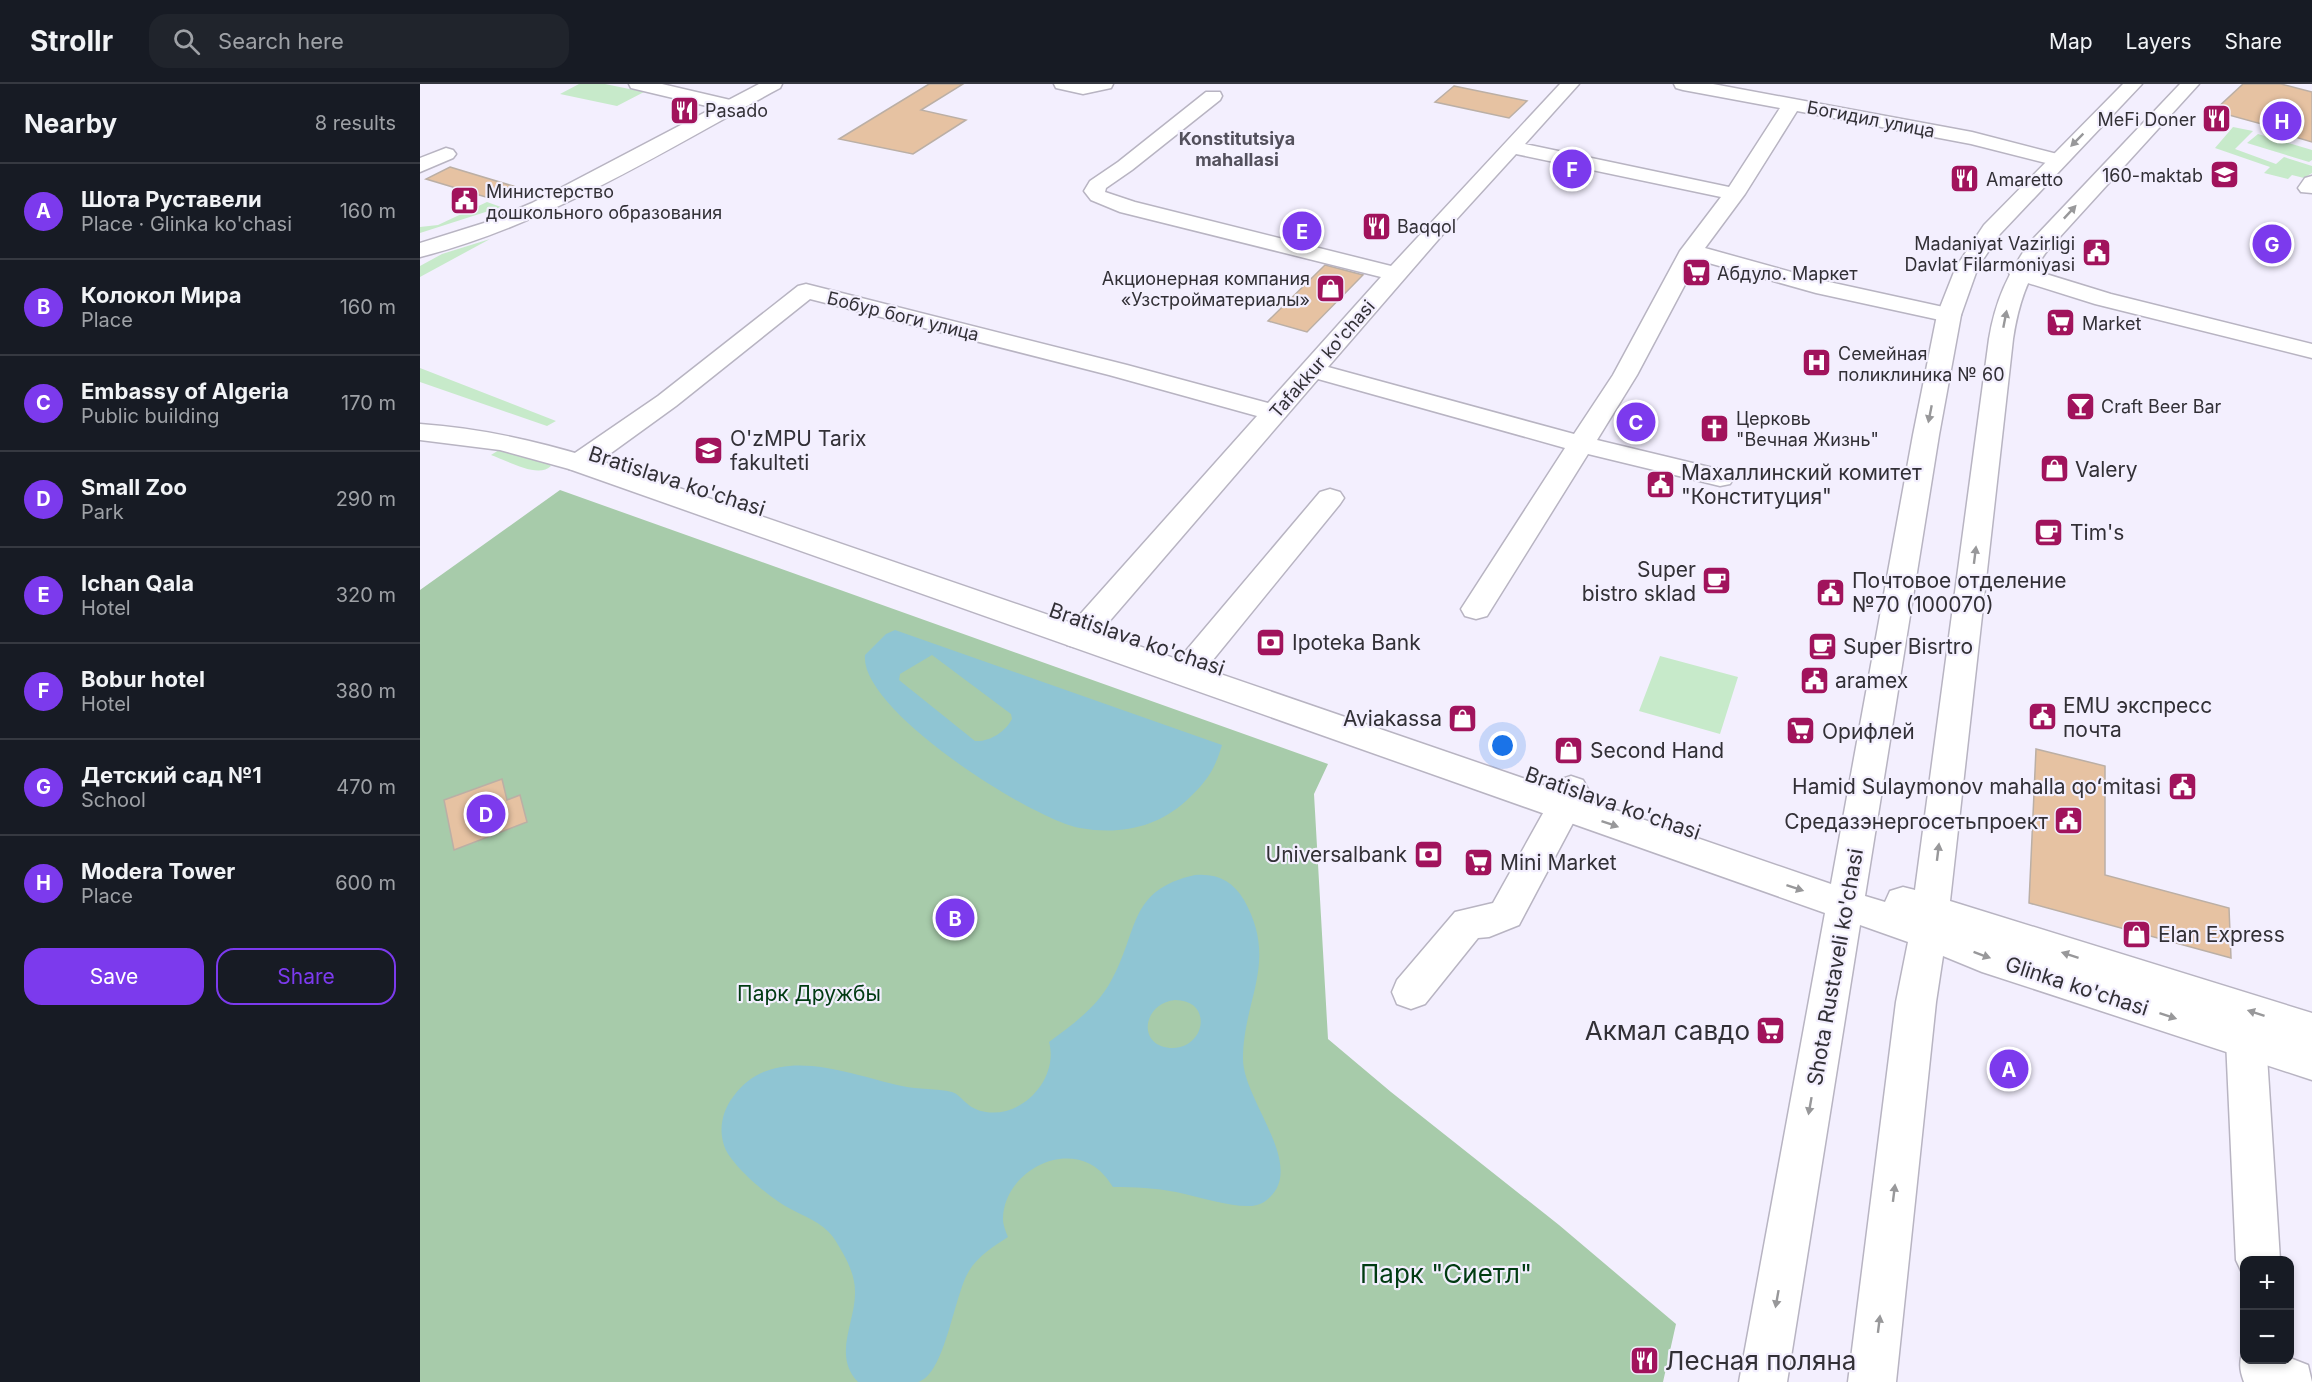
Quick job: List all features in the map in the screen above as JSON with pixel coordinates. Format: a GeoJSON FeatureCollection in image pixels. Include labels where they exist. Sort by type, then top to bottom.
{"type":"FeatureCollection","features":[{"type":"Feature","properties":{"kind":"street"},"geometry":{"type":"LineString","coordinates":[[638,84],[732,106]]}},
{"type":"Feature","properties":{"kind":"street"},"geometry":{"type":"LineString","coordinates":[[420,250],[509,222],[540,208],[773,84]]}},
{"type":"Feature","properties":{"kind":"street"},"geometry":{"type":"LineString","coordinates":[[1062,84],[1083,88],[1104,84]]}},
{"type":"Feature","properties":{"kind":"street","name":"Tafakkur ko'chasi"},"geometry":{"type":"LineString","coordinates":[[1084,630],[1397,274],[1570,84]]}},
{"type":"Feature","properties":{"kind":"street","name":"Богидил улица"},"geometry":{"type":"LineString","coordinates":[[1683,84],[1972,138],[2058,160]]}},
{"type":"Feature","properties":{"kind":"street","name":"Shota Rustaveli ko'chasi"},"geometry":{"type":"LineString","coordinates":[[1763,1382],[1846,893],[1858,836],[1926,435],[1949,315],[1961,278],[1992,230],[2133,84]]}},
{"type":"Feature","properties":{"kind":"street"},"geometry":{"type":"LineString","coordinates":[[1872,1382],[1916,1002],[1930,922],[2001,339],[2008,304],[2020,273],[2054,229],[2190,84]]}},
{"type":"Feature","properties":{"kind":"street"},"geometry":{"type":"LineString","coordinates":[[1214,96],[1125,166],[1097,185],[1094,191],[1098,196],[1128,207],[1397,274]]}},
{"type":"Feature","properties":{"kind":"street"},"geometry":{"type":"LineString","coordinates":[[1476,609],[1625,375],[1691,251],[1734,194],[1792,104]]}},
{"type":"Feature","properties":{"kind":"street"},"geometry":{"type":"LineString","coordinates":[[1512,147],[1734,194]]}},
{"type":"Feature","properties":{"kind":"street"},"geometry":{"type":"LineString","coordinates":[[420,166],[446,154]]}},
{"type":"Feature","properties":{"kind":"street"},"geometry":{"type":"LineString","coordinates":[[420,243],[486,223],[576,188]]}},
{"type":"Feature","properties":{"kind":"street"},"geometry":{"type":"LineString","coordinates":[[1691,251],[1816,286],[1949,315]]}},
{"type":"Feature","properties":{"kind":"street"},"geometry":{"type":"LineString","coordinates":[[2020,273],[2103,299],[2312,351]]}},
{"type":"Feature","properties":{"kind":"street","name":"Бобур боги улица"},"geometry":{"type":"LineString","coordinates":[[586,458],[667,401],[806,291],[1118,370],[1274,413]]}},
{"type":"Feature","properties":{"kind":"street"},"geometry":{"type":"LineString","coordinates":[[1313,369],[1582,444],[1720,478]]}},
{"type":"Feature","properties":{"kind":"street","name":"Bratislava ko'chasi"},"geometry":{"type":"LineString","coordinates":[[420,422],[501,428],[1846,893]]}},
{"type":"Feature","properties":{"kind":"street","name":"Bratislava ko'chasi"},"geometry":{"type":"LineString","coordinates":[[420,432],[496,440],[586,458]]}},
{"type":"Feature","properties":{"kind":"street"},"geometry":{"type":"LineString","coordinates":[[1190,667],[1330,498]]}},
{"type":"Feature","properties":{"kind":"street"},"geometry":{"type":"LineString","coordinates":[[1411,992],[1468,923],[1489,921],[1506,914],[1567,798]]}},
{"type":"Feature","properties":{"kind":"street","name":"Glinka ko'chasi"},"geometry":{"type":"LineString","coordinates":[[1846,893],[1930,922],[2312,1031]]}},
{"type":"Feature","properties":{"kind":"street","name":"Glinka ko'chasi"},"geometry":{"type":"LineString","coordinates":[[1930,922],[1982,956],[2312,1062]]}},
{"type":"Feature","properties":{"kind":"street"},"geometry":{"type":"LineString","coordinates":[[2246,1040],[2258,1256]]}},
{"type":"Feature","properties":{"kind":"green space"},"geometry":{"type":"Polygon","coordinates":[[[579,84],[605,84],[644,92],[617,106],[560,94],[579,84]]]}},
{"type":"Feature","properties":{"kind":"green space"},"geometry":{"type":"Polygon","coordinates":[[[2233,127],[2253,131],[2235,149],[2276,164],[2284,157],[2312,166],[2312,173],[2304,178],[2292,175],[2288,179],[2264,173],[2270,167],[2215,148],[2233,127]]]}},
{"type":"Feature","properties":{"kind":"green space"},"geometry":{"type":"Polygon","coordinates":[[[2258,134],[2312,150],[2312,160],[2309,162],[2247,143],[2258,134]]]}},
{"type":"Feature","properties":{"kind":"green space"},"geometry":{"type":"Polygon","coordinates":[[[487,202],[501,207],[420,233],[420,227],[438,225],[487,202]]]}},
{"type":"Feature","properties":{"kind":"green space"},"geometry":{"type":"Polygon","coordinates":[[[490,239],[420,277],[420,266],[442,254],[490,239]]]}},
{"type":"Feature","properties":{"kind":"green space"},"geometry":{"type":"Polygon","coordinates":[[[420,368],[556,421],[547,426],[420,382],[420,368]]]}},
{"type":"Feature","properties":{"kind":"green space"},"geometry":{"type":"Polygon","coordinates":[[[499,450],[544,460],[551,466],[545,469],[530,470],[491,455],[499,450]]]}},
{"type":"Feature","properties":{"kind":"green space","name":"Парк Дружбы"},"geometry":{"type":"Polygon","coordinates":[[[560,490],[1328,764],[1314,794],[1328,1039],[1559,1225],[1676,1324],[1663,1382],[420,1382],[420,590],[560,490]]]}},
{"type":"Feature","properties":{"kind":"green space"},"geometry":{"type":"Polygon","coordinates":[[[1660,656],[1738,677],[1720,734],[1639,711],[1660,656]]]}},
{"type":"Feature","properties":{"kind":"water"},"geometry":{"type":"Polygon","coordinates":[[[895,630],[1222,745],[1219,754],[1204,782],[1186,801],[1162,818],[1150,823],[1109,831],[1080,828],[1056,820],[989,784],[952,759],[917,732],[889,704],[871,678],[865,655],[886,634],[895,630]],[[932,655],[900,674],[899,680],[975,741],[986,740],[1001,732],[1012,719],[1011,714],[932,655]]]}},
{"type":"Feature","properties":{"kind":"water"},"geometry":{"type":"Polygon","coordinates":[[[1195,875],[1210,875],[1224,880],[1240,893],[1254,922],[1259,943],[1259,962],[1244,1037],[1243,1059],[1252,1093],[1277,1150],[1281,1168],[1279,1184],[1269,1198],[1263,1202],[1243,1206],[1168,1191],[1113,1187],[1097,1168],[1090,1164],[1076,1159],[1046,1162],[1033,1169],[1011,1190],[1005,1204],[1003,1219],[1008,1237],[982,1256],[969,1271],[942,1350],[927,1376],[918,1382],[858,1382],[850,1372],[846,1350],[855,1291],[848,1262],[829,1232],[818,1223],[771,1196],[752,1181],[729,1156],[723,1142],[722,1128],[729,1103],[750,1080],[769,1070],[790,1066],[812,1066],[835,1069],[908,1087],[952,1092],[974,1108],[986,1112],[1013,1109],[1035,1093],[1043,1082],[1049,1069],[1051,1056],[1049,1042],[1083,1015],[1099,999],[1111,981],[1138,915],[1146,902],[1157,891],[1173,882],[1195,875]],[[1175,1000],[1155,1009],[1148,1026],[1153,1041],[1161,1046],[1173,1048],[1184,1046],[1193,1040],[1201,1024],[1200,1015],[1195,1007],[1187,1002],[1175,1000]]]}},
{"type":"Feature","properties":{"kind":"building"},"geometry":{"type":"Polygon","coordinates":[[[929,84],[963,84],[921,110],[966,120],[913,154],[839,139],[929,84]]]}},
{"type":"Feature","properties":{"kind":"building"},"geometry":{"type":"Polygon","coordinates":[[[2243,84],[2281,84],[2312,92],[2312,142],[2288,135],[2291,132],[2214,111],[2243,84]]]}},
{"type":"Feature","properties":{"kind":"building"},"geometry":{"type":"Polygon","coordinates":[[[1454,86],[1527,101],[1509,118],[1435,102],[1454,86]]]}},
{"type":"Feature","properties":{"kind":"building","name":"Министерство дошкольного образования"},"geometry":{"type":"Polygon","coordinates":[[[450,167],[513,186],[489,198],[426,179],[450,167]]]}},
{"type":"Feature","properties":{"kind":"building"},"geometry":{"type":"Polygon","coordinates":[[[1325,265],[1363,275],[1307,332],[1268,321],[1325,265]]]}},
{"type":"Feature","properties":{"kind":"building","name":"Средазэнергосетьпроект"},"geometry":{"type":"Polygon","coordinates":[[[2036,749],[2105,766],[2105,875],[2229,908],[2231,958],[2029,903],[2036,749]]]}},
{"type":"Feature","properties":{"kind":"building"},"geometry":{"type":"Polygon","coordinates":[[[502,779],[507,800],[520,795],[527,822],[454,850],[444,800],[502,779]]]}},
{"type":"Feature","properties":{"kind":"place","name":"Pasado"},"geometry":{"type":"Point","coordinates":[684,110]}},
{"type":"Feature","properties":{"kind":"place","name":"MeFi Doner"},"geometry":{"type":"Point","coordinates":[2217,119]}},
{"type":"Feature","properties":{"kind":"place","name":"Modera Tower"},"geometry":{"type":"Point","coordinates":[2282,121]}},
{"type":"Feature","properties":{"kind":"place","name":"Bobur hotel"},"geometry":{"type":"Point","coordinates":[1572,169]}},
{"type":"Feature","properties":{"kind":"place","name":"160-maktab"},"geometry":{"type":"Point","coordinates":[2224,175]}},
{"type":"Feature","properties":{"kind":"place","name":"Amaretto"},"geometry":{"type":"Point","coordinates":[1965,179]}},
{"type":"Feature","properties":{"kind":"place","name":"Министерство дошкольного образования"},"geometry":{"type":"Point","coordinates":[465,201]}},
{"type":"Feature","properties":{"kind":"place","name":"Baqqol"},"geometry":{"type":"Point","coordinates":[1376,226]}},
{"type":"Feature","properties":{"kind":"place","name":"Ichan Qala"},"geometry":{"type":"Point","coordinates":[1302,231]}},
{"type":"Feature","properties":{"kind":"place","name":"Детский сад №1"},"geometry":{"type":"Point","coordinates":[2272,244]}},
{"type":"Feature","properties":{"kind":"place","name":"Madaniyat Vazirligi Davlat Filarmoniyasi"},"geometry":{"type":"Point","coordinates":[2096,253]}},
{"type":"Feature","properties":{"kind":"place","name":"Абдуло. Маркет"},"geometry":{"type":"Point","coordinates":[1696,273]}},
{"type":"Feature","properties":{"kind":"place","name":"Акционерная компания «Узстройматериалы»"},"geometry":{"type":"Point","coordinates":[1331,288]}},
{"type":"Feature","properties":{"kind":"place","name":"Market"},"geometry":{"type":"Point","coordinates":[2061,323]}},
{"type":"Feature","properties":{"kind":"place","name":"Семейная поликлиника № 60"},"geometry":{"type":"Point","coordinates":[1817,363]}},
{"type":"Feature","properties":{"kind":"place","name":"Craft Beer Bar"},"geometry":{"type":"Point","coordinates":[2080,406]}},
{"type":"Feature","properties":{"kind":"place","name":"Embassy of Algeria"},"geometry":{"type":"Point","coordinates":[1636,422]}},
{"type":"Feature","properties":{"kind":"place","name":"Церковь \"Вечная Жизнь\""},"geometry":{"type":"Point","coordinates":[1715,428]}},
{"type":"Feature","properties":{"kind":"place","name":"O'zMPU Tarix fakulteti"},"geometry":{"type":"Point","coordinates":[709,450]}},
{"type":"Feature","properties":{"kind":"place","name":"Valery"},"geometry":{"type":"Point","coordinates":[2054,469]}},
{"type":"Feature","properties":{"kind":"place","name":"Махаллинский комитет \"Конституция\""},"geometry":{"type":"Point","coordinates":[1660,484]}},
{"type":"Feature","properties":{"kind":"place","name":"Tim's"},"geometry":{"type":"Point","coordinates":[2049,532]}},
{"type":"Feature","properties":{"kind":"place","name":"Super bistro sklad"},"geometry":{"type":"Point","coordinates":[1717,581]}},
{"type":"Feature","properties":{"kind":"place","name":"Почтовое отделение №70 (100070)"},"geometry":{"type":"Point","coordinates":[1831,592]}},
{"type":"Feature","properties":{"kind":"place","name":"Ipoteka Bank"},"geometry":{"type":"Point","coordinates":[1271,642]}},
{"type":"Feature","properties":{"kind":"place","name":"Super Bisrtro"},"geometry":{"type":"Point","coordinates":[1822,646]}},
{"type":"Feature","properties":{"kind":"place","name":"aramex"},"geometry":{"type":"Point","coordinates":[1814,680]}},
{"type":"Feature","properties":{"kind":"place","name":"EMU экспресс почта"},"geometry":{"type":"Point","coordinates":[2042,717]}},
{"type":"Feature","properties":{"kind":"place","name":"Aviakassa"},"geometry":{"type":"Point","coordinates":[1463,718]}},
{"type":"Feature","properties":{"kind":"place","name":"Орифлей"},"geometry":{"type":"Point","coordinates":[1801,731]}},
{"type":"Feature","properties":{"kind":"place","name":"Second Hand"},"geometry":{"type":"Point","coordinates":[1569,750]}},
{"type":"Feature","properties":{"kind":"place","name":"Hamid Sulaymonov mahalla qoʻmitasi"},"geometry":{"type":"Point","coordinates":[2182,786]}},
{"type":"Feature","properties":{"kind":"place","name":"Small Zoo"},"geometry":{"type":"Point","coordinates":[486,814]}},
{"type":"Feature","properties":{"kind":"place","name":"Средазэнергосетьпроект"},"geometry":{"type":"Point","coordinates":[2069,821]}},
{"type":"Feature","properties":{"kind":"place","name":"Universalbank"},"geometry":{"type":"Point","coordinates":[1428,854]}},
{"type":"Feature","properties":{"kind":"place","name":"Mini Market"},"geometry":{"type":"Point","coordinates":[1479,862]}},
{"type":"Feature","properties":{"kind":"place","name":"Колокол Мира"},"geometry":{"type":"Point","coordinates":[955,918]}},
{"type":"Feature","properties":{"kind":"place","name":"Elan Express"},"geometry":{"type":"Point","coordinates":[2137,934]}},
{"type":"Feature","properties":{"kind":"place","name":"Акмал савдо"},"geometry":{"type":"Point","coordinates":[1771,1030]}},
{"type":"Feature","properties":{"kind":"place","name":"Шота Руставели"},"geometry":{"type":"Point","coordinates":[2009,1069]}},
{"type":"Feature","properties":{"kind":"place","name":"Лесная поляна"},"geometry":{"type":"Point","coordinates":[1644,1360]}},
{"type":"Feature","properties":{"kind":"district","name":"Konstitutsiya mahallasi"},"geometry":{"type":"Point","coordinates":[1237,148]}},
{"type":"Feature","properties":{"kind":"park label","name":"Парк \"Сиетл\""},"geometry":{"type":"Point","coordinates":[1446,1273]}}]}
